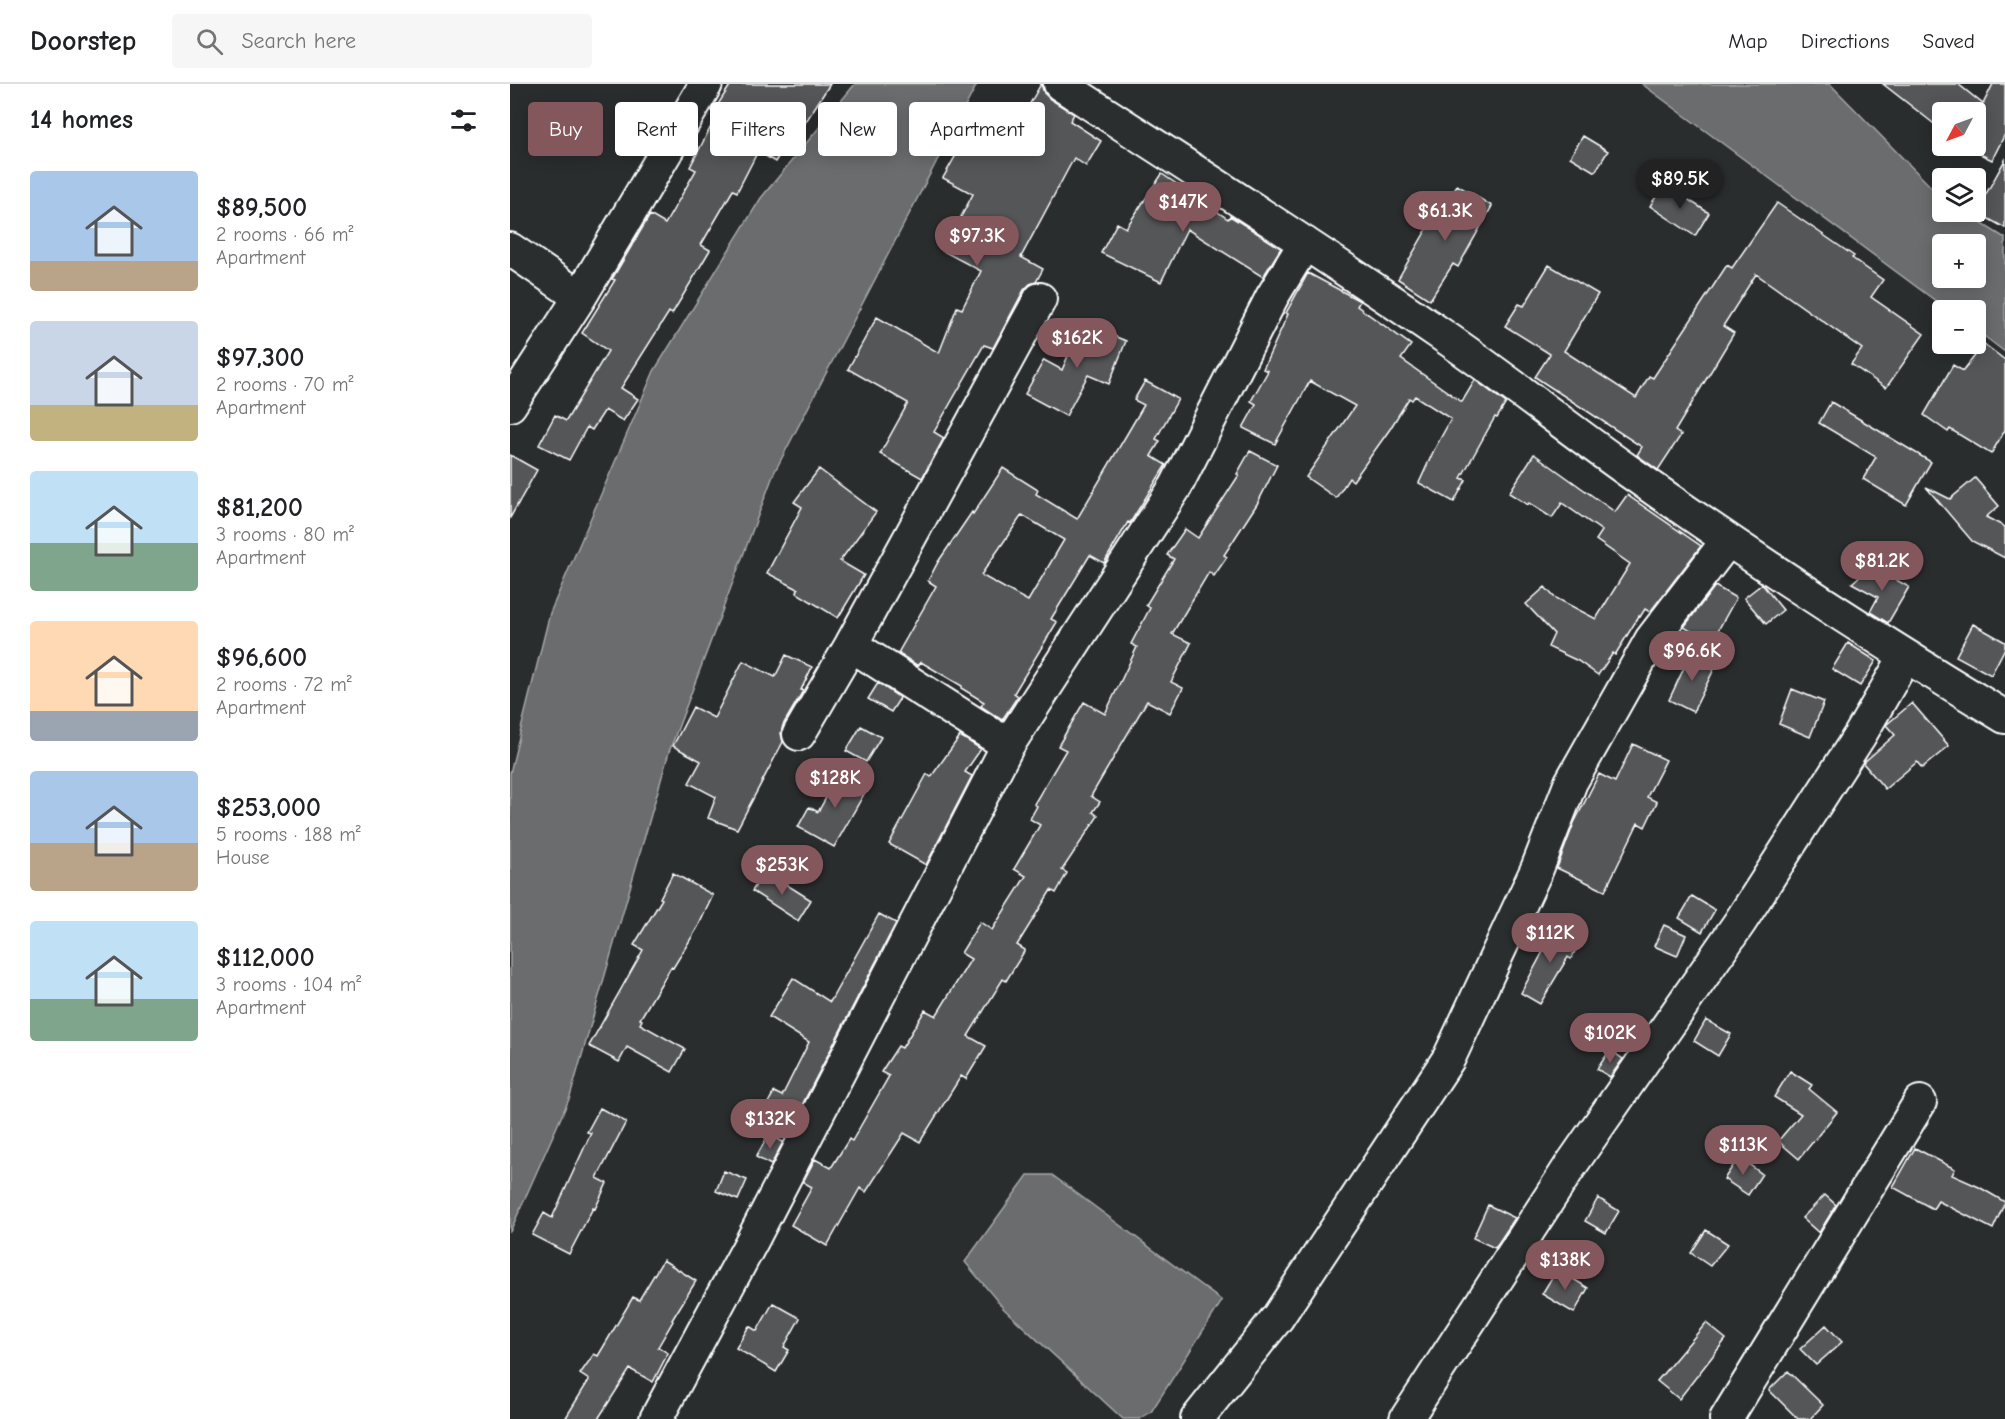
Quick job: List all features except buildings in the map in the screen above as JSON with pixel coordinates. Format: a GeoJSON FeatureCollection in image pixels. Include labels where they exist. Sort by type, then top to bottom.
{"type":"FeatureCollection","features":[{"type":"Feature","properties":{"kind":"street"},"geometry":{"type":"LineString","coordinates":[[510,405],[580,297],[706,84]]}},
{"type":"Feature","properties":{"kind":"street"},"geometry":{"type":"LineString","coordinates":[[1060,84],[1444,336],[1626,469],[1728,540],[1905,657],[2005,717]]}},
{"type":"Feature","properties":{"kind":"street"},"geometry":{"type":"LineString","coordinates":[[656,1419],[753,1239],[1008,745],[1176,486],[1272,297],[1305,243]]}},
{"type":"Feature","properties":{"kind":"street"},"geometry":{"type":"LineString","coordinates":[[510,249],[580,297]]}},
{"type":"Feature","properties":{"kind":"street"},"geometry":{"type":"LineString","coordinates":[[799,734],[851,645],[1040,299]]}},
{"type":"Feature","properties":{"kind":"street"},"geometry":{"type":"LineString","coordinates":[[1197,1419],[1278,1317],[1449,1058],[1537,869],[1571,782],[1651,640],[1728,540]]}},
{"type":"Feature","properties":{"kind":"street"},"geometry":{"type":"LineString","coordinates":[[851,645],[1008,745]]}},
{"type":"Feature","properties":{"kind":"street"},"geometry":{"type":"LineString","coordinates":[[1406,1419],[1569,1168],[1740,922],[1860,735],[1905,657]]}},
{"type":"Feature","properties":{"kind":"street"},"geometry":{"type":"LineString","coordinates":[[1726,1419],[1920,1102]]}},
{"type":"Feature","properties":{"kind":"shaded area"},"geometry":{"type":"Polygon","coordinates":[[[855,84],[977,84],[968,102],[909,102],[909,156],[939,156],[774,473],[669,752],[570,1097],[510,1232],[510,773],[550,613],[654,371],[761,198],[796,156],[806,156],[806,143],[818,129],[818,156],[897,156],[897,102],[840,102],[855,84]]]}},
{"type":"Feature","properties":{"kind":"shaded area"},"geometry":{"type":"Polygon","coordinates":[[[1642,84],[1830,84],[1932,188],[1932,222],[1979,222],[2005,238],[2005,352],[1986,338],[1986,300],[1934,300],[1642,84]]]}},
{"type":"Feature","properties":{"kind":"shaded area"},"geometry":{"type":"Polygon","coordinates":[[[1028,1175],[1052,1175],[1222,1301],[1151,1412],[1139,1419],[1123,1419],[1004,1309],[965,1262],[1028,1175]]]}}]}
